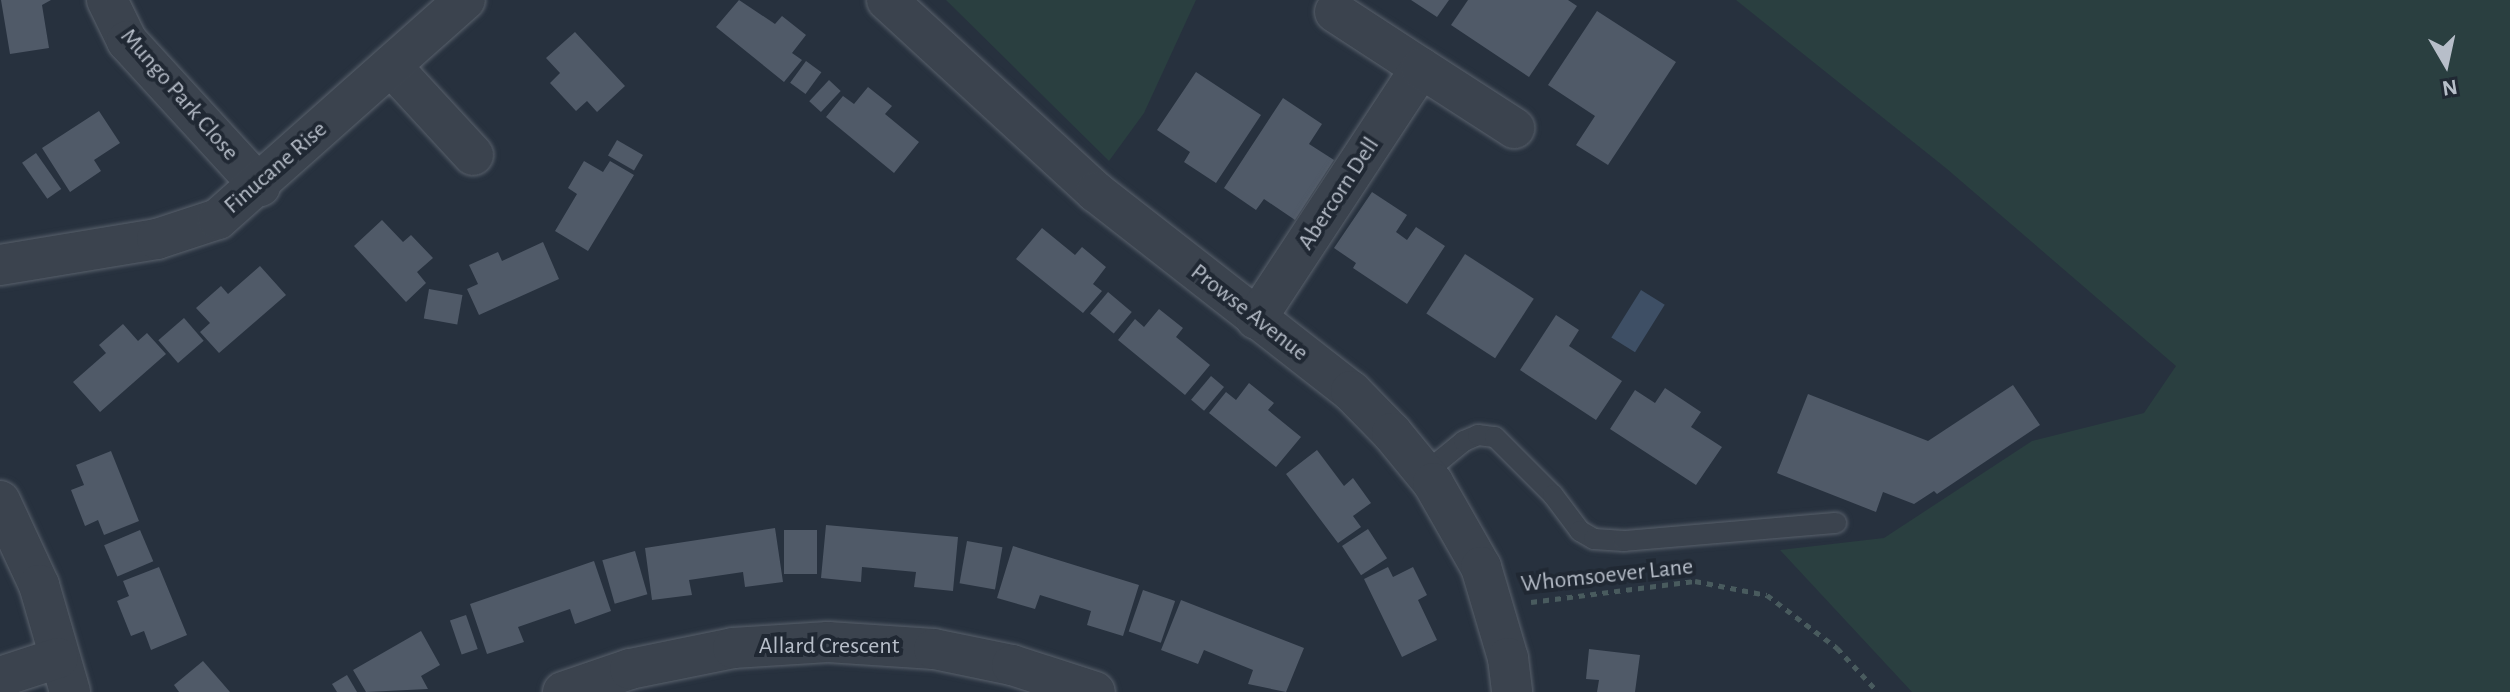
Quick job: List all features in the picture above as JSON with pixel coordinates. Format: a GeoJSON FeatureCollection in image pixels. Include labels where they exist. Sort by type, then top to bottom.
{"type":"FeatureCollection","features":[{"type":"Feature","properties":{"kind":"street","name":"Mungo Park Close"},"geometry":{"type":"LineString","coordinates":[[107,0],[127,41],[260,186]]}},
{"type":"Feature","properties":{"kind":"street","name":"Finucane Rise"},"geometry":{"type":"LineString","coordinates":[[0,265],[188,231],[218,219],[260,186],[465,0]]}},
{"type":"Feature","properties":{"kind":"street","name":"Prowse Avenue"},"geometry":{"type":"LineString","coordinates":[[887,0],[1096,192],[1351,391],[1425,473],[1474,553],[1494,607],[1512,692]]}},
{"type":"Feature","properties":{"kind":"street"},"geometry":{"type":"LineString","coordinates":[[1335,12],[1514,128]]}},
{"type":"Feature","properties":{"kind":"street"},"geometry":{"type":"LineString","coordinates":[[391,66],[473,155]]}},
{"type":"Feature","properties":{"kind":"street","name":"Abercorn Dell"},"geometry":{"type":"LineString","coordinates":[[1256,319],[1421,68]]}},
{"type":"Feature","properties":{"kind":"street"},"geometry":{"type":"LineString","coordinates":[[0,501],[39,585],[64,675],[0,677]]}},
{"type":"Feature","properties":{"kind":"street","name":"Allard Crescent"},"geometry":{"type":"LineString","coordinates":[[563,692],[630,669],[733,648],[828,642],[934,649],[1012,665],[1095,692]]}},
{"type":"Feature","properties":{"kind":"lane"},"geometry":{"type":"LineString","coordinates":[[1425,473],[1464,441],[1478,435],[1495,437],[1553,495],[1580,531],[1594,539],[1624,541],[1836,523]]}},
{"type":"Feature","properties":{"kind":"path","name":"Whomsoever Lane"},"geometry":{"type":"LineString","coordinates":[[1494,607],[1695,581],[1767,595],[1837,648],[1878,692]]}},
{"type":"Feature","properties":{"kind":"green space"},"geometry":{"type":"Polygon","coordinates":[[[946,0],[1196,0],[1144,113],[1109,161],[946,0]]]}},
{"type":"Feature","properties":{"kind":"green space"},"geometry":{"type":"Polygon","coordinates":[[[1736,0],[2510,0],[2510,692],[1912,692],[1780,550],[1884,538],[2032,441],[2144,413],[2176,366],[1947,169],[1736,0]]]}},
{"type":"Feature","properties":{"kind":"water"},"geometry":{"type":"Polygon","coordinates":[[[1641,290],[1665,305],[1635,352],[1611,337],[1641,290]]]}},
{"type":"Feature","properties":{"kind":"building"},"geometry":{"type":"Polygon","coordinates":[[[1,0],[51,0],[42,5],[49,48],[10,54],[1,0]]]}},
{"type":"Feature","properties":{"kind":"building"},"geometry":{"type":"Polygon","coordinates":[[[739,0],[775,24],[782,16],[806,35],[792,53],[802,60],[784,82],[716,27],[739,0]]]}},
{"type":"Feature","properties":{"kind":"building"},"geometry":{"type":"Polygon","coordinates":[[[1411,0],[1449,0],[1437,17],[1411,0]]]}},
{"type":"Feature","properties":{"kind":"building"},"geometry":{"type":"Polygon","coordinates":[[[1468,0],[1568,0],[1577,6],[1529,77],[1451,25],[1468,0]]]}},
{"type":"Feature","properties":{"kind":"building"},"geometry":{"type":"Polygon","coordinates":[[[1597,11],[1676,62],[1608,165],[1576,145],[1595,116],[1548,85],[1597,11]]]}},
{"type":"Feature","properties":{"kind":"building"},"geometry":{"type":"Polygon","coordinates":[[[575,32],[625,86],[597,112],[587,101],[576,111],[550,83],[560,73],[546,58],[575,32]]]}},
{"type":"Feature","properties":{"kind":"building"},"geometry":{"type":"Polygon","coordinates":[[[806,61],[821,72],[806,94],[790,83],[806,61]]]}},
{"type":"Feature","properties":{"kind":"building"},"geometry":{"type":"Polygon","coordinates":[[[1196,72],[1261,115],[1216,183],[1184,162],[1190,152],[1157,130],[1196,72]]]}},
{"type":"Feature","properties":{"kind":"building"},"geometry":{"type":"Polygon","coordinates":[[[829,80],[841,91],[821,112],[809,101],[829,80]]]}},
{"type":"Feature","properties":{"kind":"building"},"geometry":{"type":"Polygon","coordinates":[[[868,87],[892,106],[885,114],[919,142],[894,173],[826,117],[843,96],[854,104],[868,87]]]}},
{"type":"Feature","properties":{"kind":"building"},"geometry":{"type":"Polygon","coordinates":[[[1283,98],[1322,124],[1309,144],[1334,160],[1295,220],[1264,199],[1256,210],[1224,188],[1283,98]]]}},
{"type":"Feature","properties":{"kind":"building"},"geometry":{"type":"Polygon","coordinates":[[[99,111],[120,143],[94,160],[101,171],[70,192],[42,148],[99,111]]]}},
{"type":"Feature","properties":{"kind":"building"},"geometry":{"type":"Polygon","coordinates":[[[617,140],[643,155],[634,171],[608,156],[617,140]]]}},
{"type":"Feature","properties":{"kind":"building"},"geometry":{"type":"Polygon","coordinates":[[[36,153],[61,189],[47,199],[22,163],[36,153]]]}},
{"type":"Feature","properties":{"kind":"building"},"geometry":{"type":"Polygon","coordinates":[[[584,161],[603,172],[610,161],[634,175],[588,251],[555,231],[577,194],[568,188],[584,161]]]}},
{"type":"Feature","properties":{"kind":"building"},"geometry":{"type":"Polygon","coordinates":[[[1372,192],[1407,215],[1396,232],[1407,240],[1416,227],[1445,246],[1407,304],[1353,268],[1356,263],[1334,248],[1372,192]]]}},
{"type":"Feature","properties":{"kind":"building"},"geometry":{"type":"Polygon","coordinates":[[[382,220],[403,242],[411,235],[433,258],[417,272],[426,283],[406,302],[354,246],[382,220]]]}},
{"type":"Feature","properties":{"kind":"building"},"geometry":{"type":"Polygon","coordinates":[[[1042,228],[1075,255],[1082,247],[1106,267],[1093,284],[1102,291],[1083,313],[1016,259],[1042,228]]]}},
{"type":"Feature","properties":{"kind":"building"},"geometry":{"type":"Polygon","coordinates":[[[543,242],[559,279],[479,315],[467,289],[478,284],[469,265],[498,252],[502,261],[543,242]]]}},
{"type":"Feature","properties":{"kind":"building"},"geometry":{"type":"Polygon","coordinates":[[[1465,254],[1534,299],[1495,358],[1426,314],[1465,254]]]}},
{"type":"Feature","properties":{"kind":"building"},"geometry":{"type":"Polygon","coordinates":[[[260,266],[286,295],[219,353],[200,332],[210,323],[196,308],[221,286],[228,294],[260,266]]]}},
{"type":"Feature","properties":{"kind":"building"},"geometry":{"type":"Polygon","coordinates":[[[429,289],[462,295],[457,324],[424,319],[429,289]]]}},
{"type":"Feature","properties":{"kind":"building"},"geometry":{"type":"Polygon","coordinates":[[[1108,292],[1132,312],[1114,333],[1090,313],[1108,292]]]}},
{"type":"Feature","properties":{"kind":"building"},"geometry":{"type":"Polygon","coordinates":[[[1159,309],[1183,328],[1176,337],[1210,365],[1185,395],[1118,340],[1135,319],[1144,327],[1159,309]]]}},
{"type":"Feature","properties":{"kind":"building"},"geometry":{"type":"Polygon","coordinates":[[[1556,315],[1579,330],[1569,346],[1622,381],[1596,420],[1520,370],[1556,315]]]}},
{"type":"Feature","properties":{"kind":"building"},"geometry":{"type":"Polygon","coordinates":[[[184,318],[204,341],[178,363],[158,340],[184,318]]]}},
{"type":"Feature","properties":{"kind":"building"},"geometry":{"type":"Polygon","coordinates":[[[123,324],[138,341],[147,333],[166,354],[100,412],[73,382],[106,353],[99,345],[123,324]]]}},
{"type":"Feature","properties":{"kind":"building"},"geometry":{"type":"Polygon","coordinates":[[[1211,376],[1224,387],[1204,411],[1191,400],[1211,376]]]}},
{"type":"Feature","properties":{"kind":"building"},"geometry":{"type":"Polygon","coordinates":[[[1249,383],[1274,403],[1268,410],[1301,437],[1276,467],[1209,413],[1226,392],[1236,400],[1249,383]]]}},
{"type":"Feature","properties":{"kind":"building"},"geometry":{"type":"Polygon","coordinates":[[[2013,385],[2040,425],[1937,494],[1934,491],[1914,504],[1883,492],[1876,512],[1777,473],[1808,394],[1928,441],[2013,385]]]}},
{"type":"Feature","properties":{"kind":"building"},"geometry":{"type":"Polygon","coordinates":[[[1665,388],[1701,412],[1691,427],[1722,447],[1696,485],[1610,429],[1635,390],[1655,403],[1665,388]]]}},
{"type":"Feature","properties":{"kind":"building"},"geometry":{"type":"Polygon","coordinates":[[[1317,450],[1344,486],[1353,478],[1371,503],[1353,516],[1361,527],[1338,543],[1286,474],[1317,450]]]}},
{"type":"Feature","properties":{"kind":"building"},"geometry":{"type":"Polygon","coordinates":[[[111,451],[139,521],[104,535],[98,520],[85,526],[71,490],[84,485],[76,465],[111,451]]]}},
{"type":"Feature","properties":{"kind":"building"},"geometry":{"type":"Polygon","coordinates":[[[826,525],[958,537],[953,591],[914,587],[916,572],[862,567],[861,582],[821,578],[826,525]]]}},
{"type":"Feature","properties":{"kind":"building"},"geometry":{"type":"Polygon","coordinates":[[[775,528],[783,582],[745,587],[743,572],[689,580],[692,595],[652,600],[645,548],[775,528]]]}},
{"type":"Feature","properties":{"kind":"building"},"geometry":{"type":"Polygon","coordinates":[[[1368,529],[1387,558],[1361,575],[1342,546],[1368,529]]]}},
{"type":"Feature","properties":{"kind":"building"},"geometry":{"type":"Polygon","coordinates":[[[140,530],[153,561],[117,577],[104,545],[140,530]]]}},
{"type":"Feature","properties":{"kind":"building"},"geometry":{"type":"Polygon","coordinates":[[[784,530],[817,530],[817,574],[784,574],[784,530]]]}},
{"type":"Feature","properties":{"kind":"building"},"geometry":{"type":"Polygon","coordinates":[[[967,541],[1002,547],[995,590],[960,583],[967,541]]]}},
{"type":"Feature","properties":{"kind":"building"},"geometry":{"type":"Polygon","coordinates":[[[1013,546],[1139,585],[1123,636],[1087,625],[1091,611],[1040,595],[1035,609],[997,598],[1013,546]]]}},
{"type":"Feature","properties":{"kind":"building"},"geometry":{"type":"Polygon","coordinates":[[[635,551],[647,594],[615,604],[602,560],[635,551]]]}},
{"type":"Feature","properties":{"kind":"building"},"geometry":{"type":"Polygon","coordinates":[[[594,561],[611,611],[575,624],[570,609],[518,627],[524,642],[487,654],[470,604],[594,561]]]}},
{"type":"Feature","properties":{"kind":"building"},"geometry":{"type":"Polygon","coordinates":[[[159,567],[187,635],[151,650],[144,631],[131,636],[117,601],[129,596],[123,581],[159,567]]]}},
{"type":"Feature","properties":{"kind":"building"},"geometry":{"type":"Polygon","coordinates":[[[1388,567],[1393,577],[1413,567],[1427,595],[1418,600],[1437,640],[1402,657],[1364,579],[1388,567]]]}},
{"type":"Feature","properties":{"kind":"building"},"geometry":{"type":"Polygon","coordinates":[[[1143,590],[1175,601],[1161,643],[1129,632],[1143,590]]]}},
{"type":"Feature","properties":{"kind":"building"},"geometry":{"type":"Polygon","coordinates":[[[1181,600],[1304,648],[1286,692],[1248,684],[1253,670],[1204,650],[1198,664],[1161,650],[1181,600]]]}},
{"type":"Feature","properties":{"kind":"building"},"geometry":{"type":"Polygon","coordinates":[[[466,615],[478,649],[462,655],[450,621],[466,615]]]}},
{"type":"Feature","properties":{"kind":"building"},"geometry":{"type":"Polygon","coordinates":[[[421,631],[440,665],[421,676],[428,689],[366,692],[353,670],[421,631]]]}},
{"type":"Feature","properties":{"kind":"building"},"geometry":{"type":"Polygon","coordinates":[[[1589,649],[1640,655],[1635,692],[1597,692],[1599,680],[1586,679],[1589,649]]]}},
{"type":"Feature","properties":{"kind":"building"},"geometry":{"type":"Polygon","coordinates":[[[203,661],[230,692],[179,692],[174,685],[203,661]]]}},
{"type":"Feature","properties":{"kind":"building"},"geometry":{"type":"Polygon","coordinates":[[[347,675],[357,692],[337,692],[332,684],[347,675]]]}}]}
